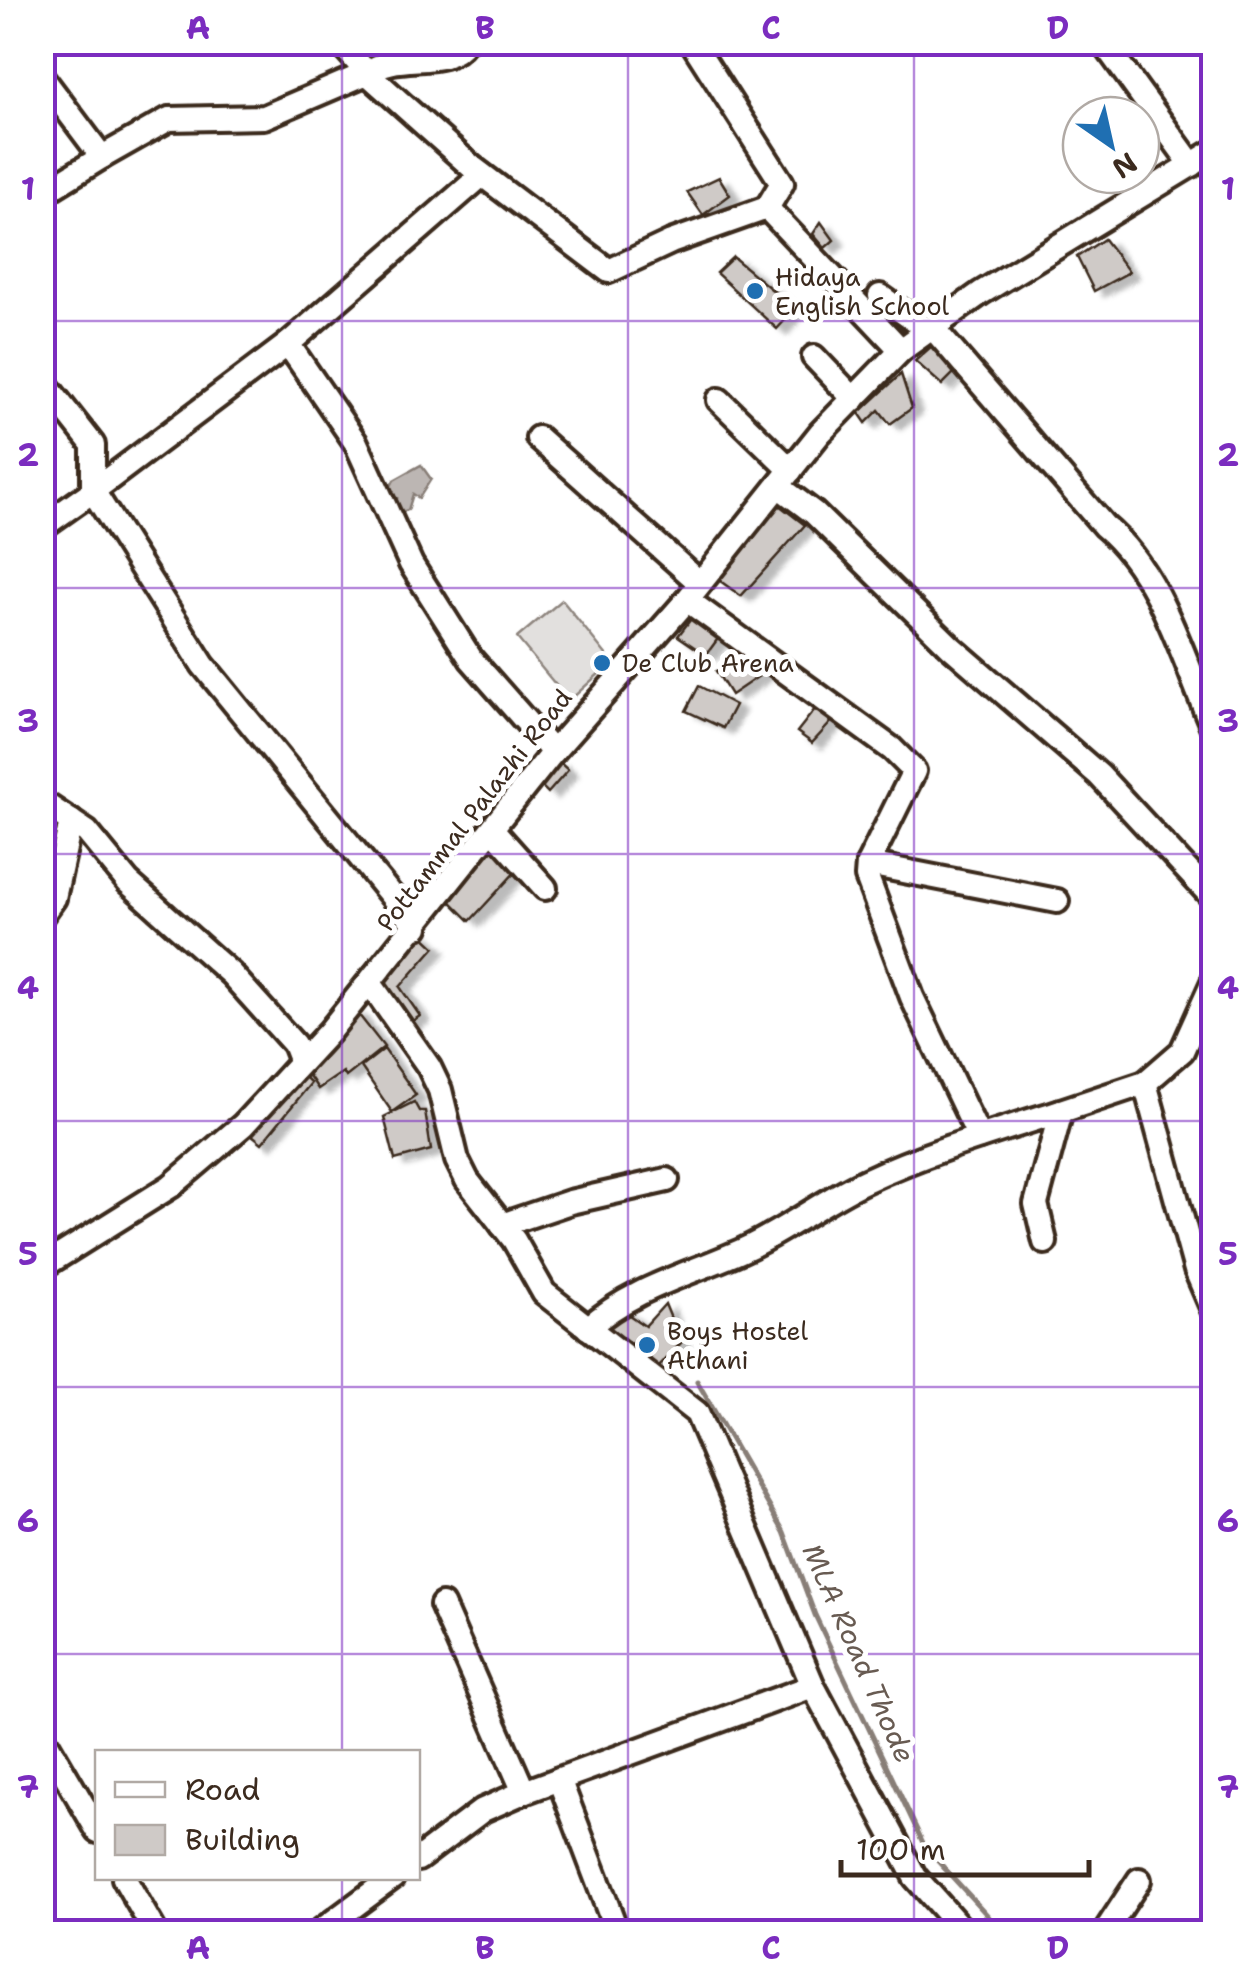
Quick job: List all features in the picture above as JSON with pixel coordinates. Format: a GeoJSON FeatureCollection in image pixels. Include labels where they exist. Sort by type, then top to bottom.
{"type":"FeatureCollection","features":[{"type":"Feature","properties":{"kind":"street"},"geometry":{"type":"LineString","coordinates":[[340,42],[367,73],[482,175],[609,272],[671,242],[767,208],[782,183],[692,42]]}},
{"type":"Feature","properties":{"kind":"street"},"geometry":{"type":"LineString","coordinates":[[42,194],[169,119],[264,117],[396,58],[445,57],[465,42]]}},
{"type":"Feature","properties":{"kind":"street"},"geometry":{"type":"LineString","coordinates":[[1103,42],[1192,165]]}},
{"type":"Feature","properties":{"kind":"street"},"geometry":{"type":"LineString","coordinates":[[42,77],[102,157]]}},
{"type":"Feature","properties":{"kind":"street","name":"Pottammal Palazhi Road"},"geometry":{"type":"LineString","coordinates":[[42,1267],[170,1186],[243,1125],[417,928],[552,752],[694,591],[784,478],[901,350],[1214,151]]}},
{"type":"Feature","properties":{"kind":"street"},"geometry":{"type":"LineString","coordinates":[[42,526],[288,344],[482,175]]}},
{"type":"Feature","properties":{"kind":"street"},"geometry":{"type":"LineString","coordinates":[[767,208],[901,350]]}},
{"type":"Feature","properties":{"kind":"street"},"geometry":{"type":"LineString","coordinates":[[880,296],[930,329],[1104,526],[1125,543],[1144,572],[1214,730]]}},
{"type":"Feature","properties":{"kind":"street"},"geometry":{"type":"LineString","coordinates":[[288,344],[356,443],[411,564],[471,658],[552,752]]}},
{"type":"Feature","properties":{"kind":"street"},"geometry":{"type":"LineString","coordinates":[[814,357],[854,399]]}},
{"type":"Feature","properties":{"kind":"street"},"geometry":{"type":"LineString","coordinates":[[42,380],[93,446],[93,492],[203,665],[417,928]]}},
{"type":"Feature","properties":{"kind":"street"},"geometry":{"type":"LineString","coordinates":[[719,400],[814,513],[951,647],[1099,775],[1214,899]]}},
{"type":"Feature","properties":{"kind":"street"},"geometry":{"type":"LineString","coordinates":[[538,438],[694,591],[892,749],[914,771],[868,864],[874,900],[912,997],[978,1138]]}},
{"type":"Feature","properties":{"kind":"street"},"geometry":{"type":"LineString","coordinates":[[42,802],[87,832],[128,882],[231,974],[294,1044],[301,1062]]}},
{"type":"Feature","properties":{"kind":"street"},"geometry":{"type":"LineString","coordinates":[[42,915],[54,898],[71,821]]}},
{"type":"Feature","properties":{"kind":"street"},"geometry":{"type":"LineString","coordinates":[[493,830],[544,888]]}},
{"type":"Feature","properties":{"kind":"street"},"geometry":{"type":"LineString","coordinates":[[868,864],[1057,901]]}},
{"type":"Feature","properties":{"kind":"street"},"geometry":{"type":"LineString","coordinates":[[588,1328],[604,1314],[658,1284],[756,1244],[806,1210],[864,1181],[978,1138],[1145,1083],[1182,1051],[1214,980]]}},
{"type":"Feature","properties":{"kind":"street"},"geometry":{"type":"LineString","coordinates":[[370,983],[440,1090],[457,1160],[544,1293],[697,1413],[813,1686],[915,1876],[964,1932]]}},
{"type":"Feature","properties":{"kind":"street"},"geometry":{"type":"LineString","coordinates":[[1145,1083],[1196,1270],[1214,1312]]}},
{"type":"Feature","properties":{"kind":"street"},"geometry":{"type":"LineString","coordinates":[[1045,1242],[1036,1204],[1060,1111]]}},
{"type":"Feature","properties":{"kind":"street"},"geometry":{"type":"LineString","coordinates":[[502,1225],[570,1202],[666,1180]]}},
{"type":"Feature","properties":{"kind":"street"},"geometry":{"type":"LineString","coordinates":[[442,1605],[524,1792]]}},
{"type":"Feature","properties":{"kind":"street"},"geometry":{"type":"LineString","coordinates":[[420,1857],[483,1810],[524,1792],[813,1686]]}},
{"type":"Feature","properties":{"kind":"street"},"geometry":{"type":"LineString","coordinates":[[42,1735],[95,1827]]}},
{"type":"Feature","properties":{"kind":"street"},"geometry":{"type":"LineString","coordinates":[[559,1779],[617,1932]]}},
{"type":"Feature","properties":{"kind":"street"},"geometry":{"type":"LineString","coordinates":[[125,1880],[155,1932]]}},
{"type":"Feature","properties":{"kind":"street"},"geometry":{"type":"LineString","coordinates":[[319,1932],[389,1880]]}},
{"type":"Feature","properties":{"kind":"street"},"geometry":{"type":"LineString","coordinates":[[1105,1932],[1139,1880]]}},
{"type":"Feature","properties":{"kind":"shaded area"},"geometry":{"type":"Polygon","coordinates":[[[421,465],[431,479],[419,498],[413,494],[408,510],[397,513],[397,498],[388,492],[394,480],[421,465]]]}},
{"type":"Feature","properties":{"kind":"shaded area"},"geometry":{"type":"Polygon","coordinates":[[[562,600],[612,662],[569,701],[517,638],[562,600]]]}},
{"type":"Feature","properties":{"kind":"building"},"geometry":{"type":"Polygon","coordinates":[[[719,177],[730,195],[703,215],[687,192],[719,177]]]}},
{"type":"Feature","properties":{"kind":"building"},"geometry":{"type":"Polygon","coordinates":[[[821,222],[834,240],[825,248],[813,234],[821,222]]]}},
{"type":"Feature","properties":{"kind":"building"},"geometry":{"type":"Polygon","coordinates":[[[1104,239],[1129,272],[1094,291],[1077,257],[1104,239]]]}},
{"type":"Feature","properties":{"kind":"building","name":"Hidaya English School"},"geometry":{"type":"Polygon","coordinates":[[[733,257],[795,309],[777,329],[716,273],[733,257]]]}},
{"type":"Feature","properties":{"kind":"building"},"geometry":{"type":"Polygon","coordinates":[[[933,345],[955,372],[942,385],[915,361],[933,345]]]}},
{"type":"Feature","properties":{"kind":"building"},"geometry":{"type":"Polygon","coordinates":[[[901,374],[912,408],[890,424],[879,410],[866,423],[859,413],[901,374]]]}},
{"type":"Feature","properties":{"kind":"building"},"geometry":{"type":"Polygon","coordinates":[[[779,505],[805,525],[741,596],[716,578],[779,505]]]}},
{"type":"Feature","properties":{"kind":"building"},"geometry":{"type":"Polygon","coordinates":[[[694,615],[722,633],[706,655],[678,636],[694,615]]]}},
{"type":"Feature","properties":{"kind":"building"},"geometry":{"type":"Polygon","coordinates":[[[747,653],[762,674],[731,695],[716,671],[747,653]]]}},
{"type":"Feature","properties":{"kind":"building"},"geometry":{"type":"Polygon","coordinates":[[[699,686],[735,705],[723,728],[686,711],[699,686]]]}},
{"type":"Feature","properties":{"kind":"building"},"geometry":{"type":"Polygon","coordinates":[[[819,704],[836,717],[812,743],[797,732],[819,704]]]}},
{"type":"Feature","properties":{"kind":"building"},"geometry":{"type":"Polygon","coordinates":[[[558,761],[568,770],[548,793],[540,785],[558,761]]]}},
{"type":"Feature","properties":{"kind":"building"},"geometry":{"type":"Polygon","coordinates":[[[492,849],[517,870],[470,921],[448,899],[492,849]]]}},
{"type":"Feature","properties":{"kind":"building"},"geometry":{"type":"Polygon","coordinates":[[[419,932],[435,947],[400,987],[420,1016],[405,1026],[373,983],[419,932]]]}},
{"type":"Feature","properties":{"kind":"building"},"geometry":{"type":"Polygon","coordinates":[[[355,1010],[384,1047],[346,1077],[343,1072],[318,1089],[304,1068],[355,1010]]]}},
{"type":"Feature","properties":{"kind":"building"},"geometry":{"type":"Polygon","coordinates":[[[384,1049],[416,1095],[392,1112],[361,1067],[384,1049]]]}},
{"type":"Feature","properties":{"kind":"building"},"geometry":{"type":"Polygon","coordinates":[[[297,1069],[311,1083],[262,1143],[246,1130],[297,1069]]]}},
{"type":"Feature","properties":{"kind":"building"},"geometry":{"type":"Polygon","coordinates":[[[414,1102],[419,1111],[425,1111],[431,1150],[395,1160],[384,1117],[414,1102]]]}},
{"type":"Feature","properties":{"kind":"building"},"geometry":{"type":"Polygon","coordinates":[[[665,1304],[681,1343],[655,1370],[603,1331],[619,1308],[645,1326],[665,1304]]]}},
{"type":"Feature","properties":{"kind":"waterway","name":"MLA Road Thode"},"geometry":{"type":"LineString","coordinates":[[697,1381],[784,1532],[815,1615],[925,1847],[989,1917],[996,1932]]}},
{"type":"Feature","properties":{"kind":"place","name":"Hidaya English School"},"geometry":{"type":"Point","coordinates":[755,291]}},
{"type":"Feature","properties":{"kind":"place","name":"De Club Arena"},"geometry":{"type":"Point","coordinates":[602,663]}},
{"type":"Feature","properties":{"kind":"place","name":"Boys Hostel Athani"},"geometry":{"type":"Point","coordinates":[647,1345]}}]}
